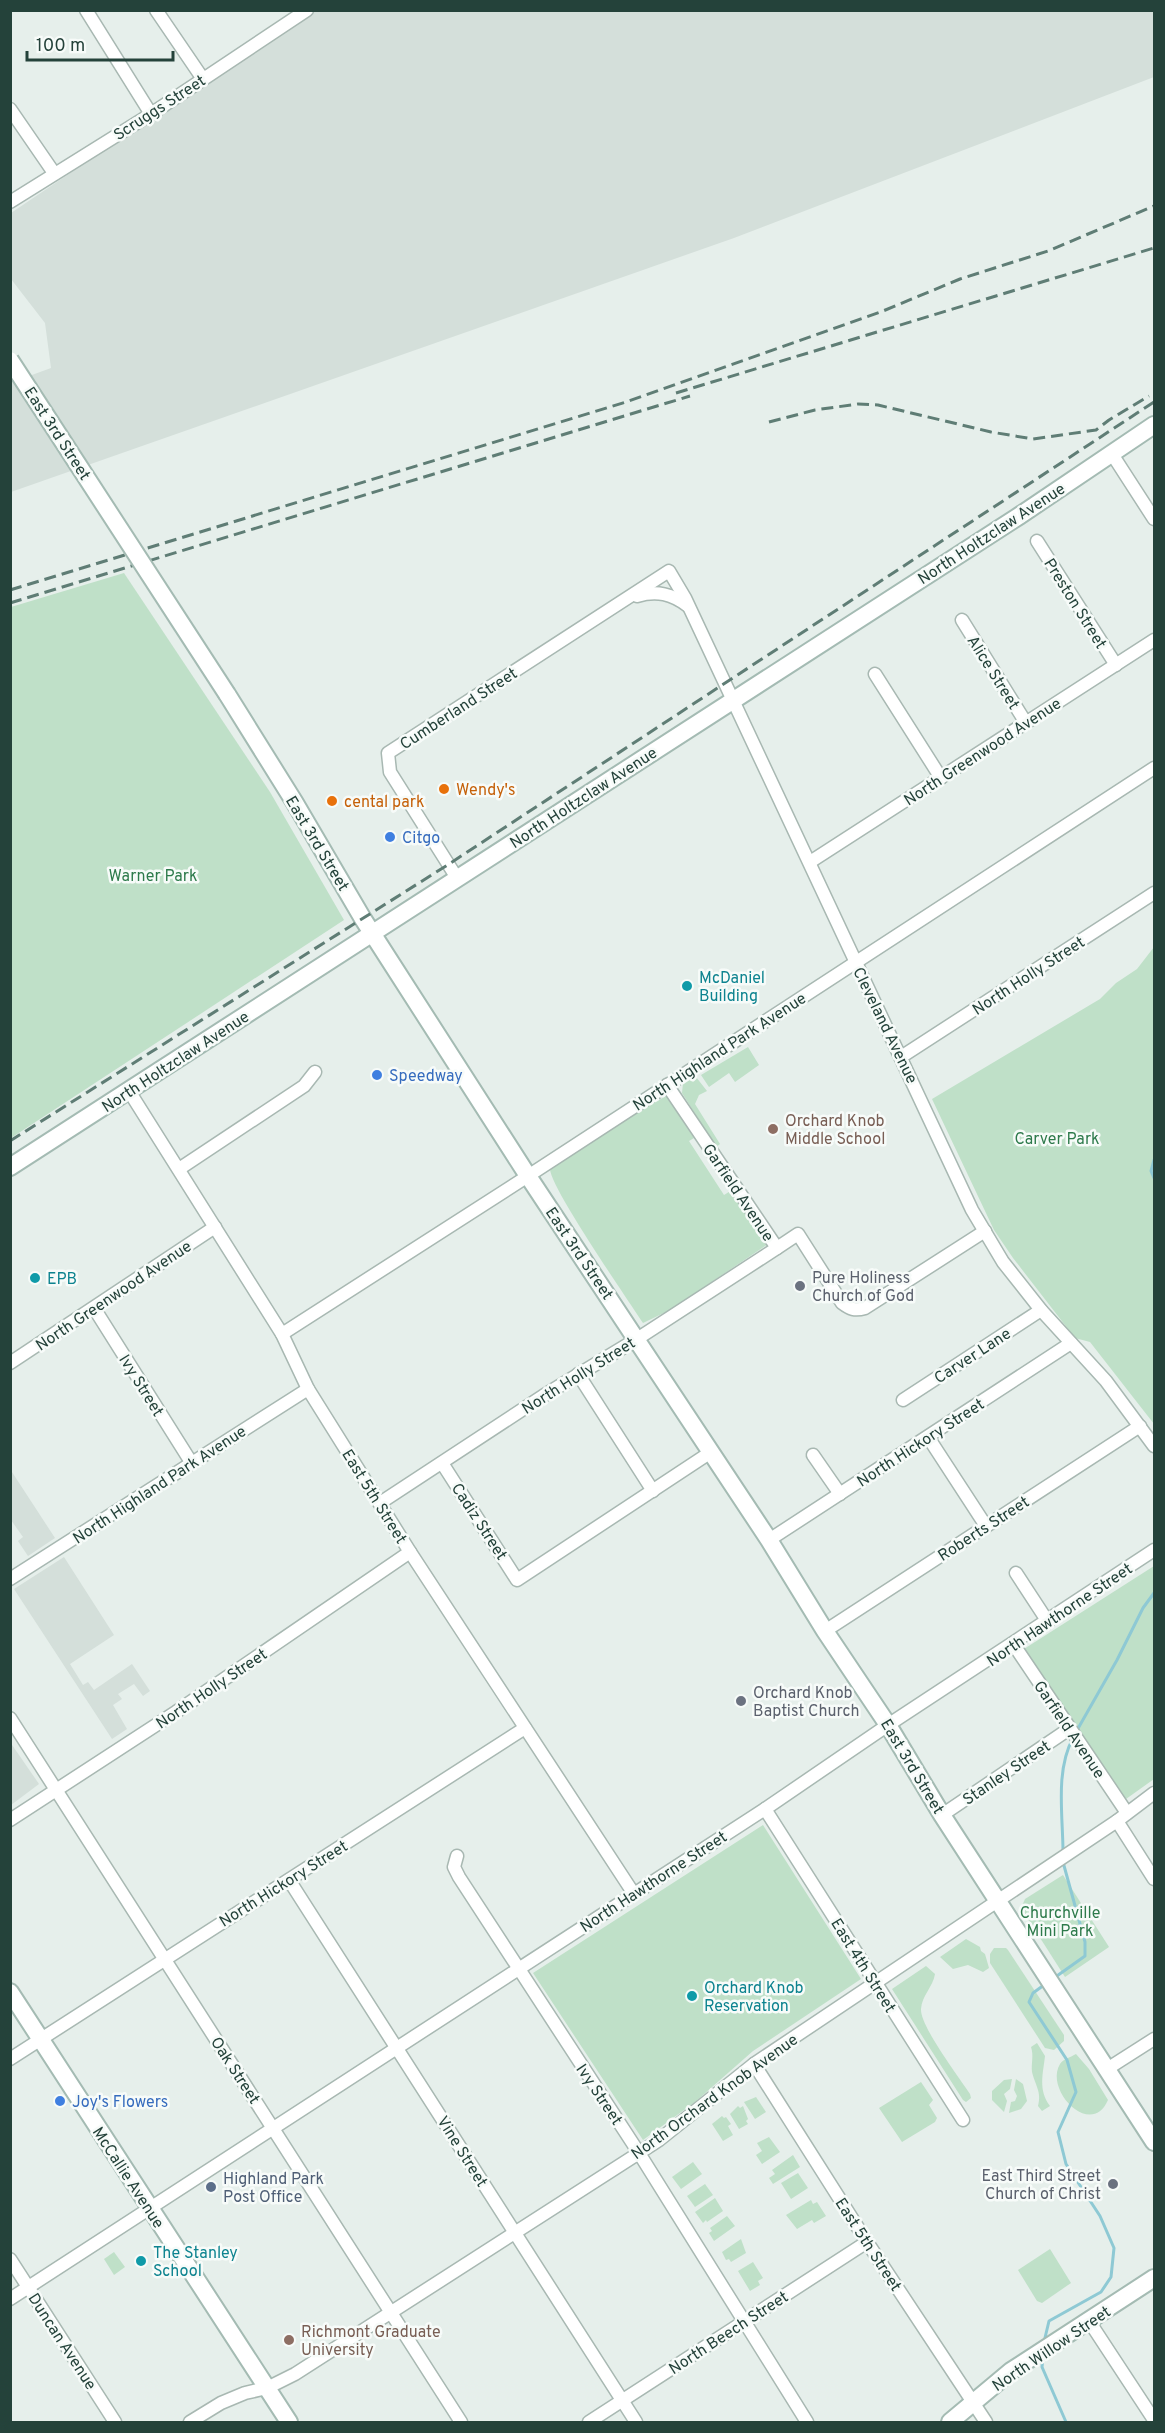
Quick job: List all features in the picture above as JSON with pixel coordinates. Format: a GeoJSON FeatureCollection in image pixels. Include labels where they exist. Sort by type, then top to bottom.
{"type":"FeatureCollection","features":[{"type":"Feature","properties":{"kind":"main road","name":"East 3rd Street"},"geometry":{"type":"LineString","coordinates":[[10,360],[227,694],[373,934],[528,1176],[769,1540],[825,1631],[888,1725],[942,1815],[1155,2142]]}},
{"type":"Feature","properties":{"kind":"main road","name":"North Holtzclaw Avenue"},"geometry":{"type":"LineString","coordinates":[[10,1167],[1019,516],[1155,425]]}},
{"type":"Feature","properties":{"kind":"main road","name":"McCallie Avenue"},"geometry":{"type":"LineString","coordinates":[[10,1992],[289,2422]]}},
{"type":"Feature","properties":{"kind":"main road","name":"North Willow Street"},"geometry":{"type":"LineString","coordinates":[[951,2422],[1011,2371],[1155,2278]]}},
{"type":"Feature","properties":{"kind":"street"},"geometry":{"type":"LineString","coordinates":[[86,10],[151,114]]}},
{"type":"Feature","properties":{"kind":"street"},"geometry":{"type":"LineString","coordinates":[[156,10],[203,79]]}},
{"type":"Feature","properties":{"kind":"street","name":"Scruggs Street"},"geometry":{"type":"LineString","coordinates":[[10,202],[151,114],[307,10]]}},
{"type":"Feature","properties":{"kind":"street"},"geometry":{"type":"LineString","coordinates":[[10,109],[54,174]]}},
{"type":"Feature","properties":{"kind":"street"},"geometry":{"type":"LineString","coordinates":[[1112,454],[1155,519]]}},
{"type":"Feature","properties":{"kind":"street","name":"Preston Street"},"geometry":{"type":"LineString","coordinates":[[1037,541],[1116,665]]}},
{"type":"Feature","properties":{"kind":"street","name":"Cleveland Avenue"},"geometry":{"type":"LineString","coordinates":[[669,571],[690,607],[972,1210],[1003,1262],[1041,1310],[1106,1381],[1155,1446]]}},
{"type":"Feature","properties":{"kind":"street","name":"Cumberland Street"},"geometry":{"type":"LineString","coordinates":[[457,878],[390,772],[388,753],[669,571]]}},
{"type":"Feature","properties":{"kind":"street","name":"Cumberland Street"},"geometry":{"type":"LineString","coordinates":[[620,603],[647,593],[658,593],[673,596],[690,607]]}},
{"type":"Feature","properties":{"kind":"street","name":"Alice Street"},"geometry":{"type":"LineString","coordinates":[[962,620],[1026,723]]}},
{"type":"Feature","properties":{"kind":"street","name":"North Greenwood Avenue"},"geometry":{"type":"LineString","coordinates":[[810,862],[1155,640]]}},
{"type":"Feature","properties":{"kind":"street"},"geometry":{"type":"LineString","coordinates":[[875,674],[941,778]]}},
{"type":"Feature","properties":{"kind":"street","name":"North Highland Park Avenue"},"geometry":{"type":"LineString","coordinates":[[282,1334],[1155,768]]}},
{"type":"Feature","properties":{"kind":"street","name":"North Holly Street"},"geometry":{"type":"LineString","coordinates":[[901,1057],[1155,893]]}},
{"type":"Feature","properties":{"kind":"street"},"geometry":{"type":"LineString","coordinates":[[179,1169],[304,1086],[315,1072]]}},
{"type":"Feature","properties":{"kind":"street","name":"Garfield Avenue"},"geometry":{"type":"LineString","coordinates":[[667,1085],[777,1248],[798,1234],[842,1303],[849,1309],[857,1311],[865,1308],[985,1231]]}},
{"type":"Feature","properties":{"kind":"street","name":"East 5th Street"},"geometry":{"type":"LineString","coordinates":[[129,1091],[282,1334],[308,1389],[410,1552],[634,1894]]}},
{"type":"Feature","properties":{"kind":"street","name":"North Greenwood Avenue"},"geometry":{"type":"LineString","coordinates":[[10,1363],[215,1227]]}},
{"type":"Feature","properties":{"kind":"street","name":"North Holly Street"},"geometry":{"type":"LineString","coordinates":[[380,1503],[777,1248]]}},
{"type":"Feature","properties":{"kind":"street","name":"Ivy Street"},"geometry":{"type":"LineString","coordinates":[[94,1308],[191,1462]]}},
{"type":"Feature","properties":{"kind":"street","name":"Carver Lane"},"geometry":{"type":"LineString","coordinates":[[903,1400],[1041,1310]]}},
{"type":"Feature","properties":{"kind":"street","name":"North Hickory Street"},"geometry":{"type":"LineString","coordinates":[[769,1540],[1071,1343]]}},
{"type":"Feature","properties":{"kind":"street"},"geometry":{"type":"LineString","coordinates":[[579,1374],[653,1491],[711,1452]]}},
{"type":"Feature","properties":{"kind":"street","name":"North Highland Park Avenue"},"geometry":{"type":"LineString","coordinates":[[10,1579],[308,1389]]}},
{"type":"Feature","properties":{"kind":"street","name":"Roberts Street"},"geometry":{"type":"LineString","coordinates":[[825,1631],[1140,1426]]}},
{"type":"Feature","properties":{"kind":"street"},"geometry":{"type":"LineString","coordinates":[[928,1437],[986,1526]]}},
{"type":"Feature","properties":{"kind":"street"},"geometry":{"type":"LineString","coordinates":[[813,1455],[840,1494]]}},
{"type":"Feature","properties":{"kind":"street","name":"Cadiz Street"},"geometry":{"type":"LineString","coordinates":[[442,1463],[517,1580],[653,1491]]}},
{"type":"Feature","properties":{"kind":"street","name":"North Hawthorne Street"},"geometry":{"type":"LineString","coordinates":[[10,2299],[765,1809],[888,1725],[1014,1645],[1155,1550]]}},
{"type":"Feature","properties":{"kind":"street","name":"North Holly Street"},"geometry":{"type":"LineString","coordinates":[[10,1820],[176,1712],[410,1552]]}},
{"type":"Feature","properties":{"kind":"street"},"geometry":{"type":"LineString","coordinates":[[1016,1573],[1048,1622]]}},
{"type":"Feature","properties":{"kind":"street","name":"Garfield Avenue"},"geometry":{"type":"LineString","coordinates":[[1014,1645],[1069,1729],[1122,1817],[1155,1879]]}},
{"type":"Feature","properties":{"kind":"street","name":"Oak Street"},"geometry":{"type":"LineString","coordinates":[[10,1718],[462,2422]]}},
{"type":"Feature","properties":{"kind":"street","name":"North Hickory Street"},"geometry":{"type":"LineString","coordinates":[[10,2059],[525,1728]]}},
{"type":"Feature","properties":{"kind":"street","name":"Stanley Street"},"geometry":{"type":"LineString","coordinates":[[942,1815],[1069,1729]]}},
{"type":"Feature","properties":{"kind":"street","name":"North Orchard Knob Avenue"},"geometry":{"type":"LineString","coordinates":[[190,2422],[229,2400],[245,2393],[267,2388],[302,2369],[659,2140],[754,2064],[1155,1793]]}},
{"type":"Feature","properties":{"kind":"street","name":"East 4th Street"},"geometry":{"type":"LineString","coordinates":[[765,1809],[963,2120]]}},
{"type":"Feature","properties":{"kind":"street","name":"Ivy Street"},"geometry":{"type":"LineString","coordinates":[[457,1856],[454,1866],[459,1877],[639,2152],[742,2322],[807,2422]]}},
{"type":"Feature","properties":{"kind":"street","name":"Vine Street"},"geometry":{"type":"LineString","coordinates":[[289,1880],[636,2422]]}},
{"type":"Feature","properties":{"kind":"street"},"geometry":{"type":"LineString","coordinates":[[1107,2069],[1155,2039]]}},
{"type":"Feature","properties":{"kind":"street","name":"East 5th Street"},"geometry":{"type":"LineString","coordinates":[[754,2064],[867,2242],[986,2422]]}},
{"type":"Feature","properties":{"kind":"street","name":"North Beech Street"},"geometry":{"type":"LineString","coordinates":[[589,2422],[867,2242]]}},
{"type":"Feature","properties":{"kind":"street","name":"Duncan Avenue"},"geometry":{"type":"LineString","coordinates":[[10,2259],[115,2422]]}},
{"type":"Feature","properties":{"kind":"street"},"geometry":{"type":"LineString","coordinates":[[1089,2321],[1155,2420]]}},
{"type":"Feature","properties":{"kind":"shaded area"},"geometry":{"type":"Polygon","coordinates":[[[310,11],[1154,11],[1154,77],[734,238],[11,492],[10,383],[51,368],[45,323],[11,279],[11,213],[310,11]]]}},
{"type":"Feature","properties":{"kind":"shaded area"},"geometry":{"type":"Polygon","coordinates":[[[10,1469],[55,1538],[28,1556],[18,1541],[23,1537],[11,1520],[10,1469]]]}},
{"type":"Feature","properties":{"kind":"shaded area"},"geometry":{"type":"Polygon","coordinates":[[[64,1557],[114,1635],[70,1664],[83,1685],[88,1682],[94,1690],[132,1664],[150,1691],[143,1696],[134,1684],[118,1694],[122,1699],[113,1705],[127,1729],[112,1739],[14,1589],[64,1557]]]}},
{"type":"Feature","properties":{"kind":"shaded area"},"geometry":{"type":"Polygon","coordinates":[[[10,1742],[39,1784],[11,1805],[10,1805],[10,1742]]]}},
{"type":"Feature","properties":{"kind":"green space","name":"Warner Park"},"geometry":{"type":"Polygon","coordinates":[[[124,573],[270,792],[344,920],[11,1138],[11,607],[124,573]]]}},
{"type":"Feature","properties":{"kind":"green space","name":"Carver Park"},"geometry":{"type":"Polygon","coordinates":[[[1154,947],[1154,1424],[1090,1342],[1075,1338],[1013,1258],[994,1230],[932,1099],[1100,999],[1116,983],[1137,969],[1154,947]]]}},
{"type":"Feature","properties":{"kind":"green space"},"geometry":{"type":"Polygon","coordinates":[[[748,1047],[759,1065],[735,1082],[729,1073],[709,1087],[701,1075],[748,1047]]]}},
{"type":"Feature","properties":{"kind":"green space"},"geometry":{"type":"Polygon","coordinates":[[[696,1077],[707,1091],[699,1095],[695,1104],[720,1144],[716,1147],[682,1093],[683,1083],[696,1077]]]}},
{"type":"Feature","properties":{"kind":"green space"},"geometry":{"type":"Polygon","coordinates":[[[670,1094],[679,1115],[694,1138],[689,1141],[724,1195],[732,1190],[768,1244],[670,1310],[643,1323],[575,1220],[553,1180],[550,1169],[637,1112],[670,1094]]]}},
{"type":"Feature","properties":{"kind":"green space"},"geometry":{"type":"Polygon","coordinates":[[[1154,1566],[1154,1779],[1126,1799],[1024,1649],[1154,1566]]]}},
{"type":"Feature","properties":{"kind":"green space","name":"Orchard Knob Reservation"},"geometry":{"type":"Polygon","coordinates":[[[763,1825],[861,1979],[753,2051],[695,2102],[643,2140],[533,1973],[763,1825]]]}},
{"type":"Feature","properties":{"kind":"green space","name":"Churchville Mini Park"},"geometry":{"type":"Polygon","coordinates":[[[1063,1875],[1109,1947],[1065,1977],[1021,1908],[1025,1899],[1063,1875]]]}},
{"type":"Feature","properties":{"kind":"green space"},"geometry":{"type":"Polygon","coordinates":[[[966,1939],[980,1947],[985,1954],[989,1968],[983,1972],[968,1965],[953,1969],[940,1957],[966,1939]]]}},
{"type":"Feature","properties":{"kind":"green space"},"geometry":{"type":"Polygon","coordinates":[[[994,1948],[1008,1950],[1064,2035],[1064,2041],[1054,2050],[1045,2048],[990,1963],[990,1954],[994,1948]]]}},
{"type":"Feature","properties":{"kind":"green space"},"geometry":{"type":"Polygon","coordinates":[[[926,1966],[935,1974],[922,2004],[922,2017],[933,2039],[970,2094],[971,2098],[966,2102],[892,1989],[926,1966]]]}},
{"type":"Feature","properties":{"kind":"green space"},"geometry":{"type":"Polygon","coordinates":[[[1037,2043],[1045,2056],[1043,2088],[1050,2106],[1042,2111],[1038,2106],[1039,2093],[1032,2072],[1031,2047],[1037,2043]]]}},
{"type":"Feature","properties":{"kind":"green space"},"geometry":{"type":"Polygon","coordinates":[[[1076,2054],[1089,2069],[1108,2100],[1100,2111],[1091,2114],[1081,2113],[1072,2106],[1058,2086],[1057,2075],[1060,2064],[1076,2054]]]}},
{"type":"Feature","properties":{"kind":"green space"},"geometry":{"type":"Polygon","coordinates":[[[1012,2079],[1010,2089],[1004,2094],[1007,2101],[1004,2112],[992,2100],[992,2091],[1004,2080],[1012,2079]]]}},
{"type":"Feature","properties":{"kind":"green space"},"geometry":{"type":"Polygon","coordinates":[[[1016,2079],[1023,2084],[1027,2101],[1021,2109],[1009,2113],[1011,2102],[1015,2101],[1017,2096],[1014,2090],[1016,2079]]]}},
{"type":"Feature","properties":{"kind":"green space"},"geometry":{"type":"Polygon","coordinates":[[[921,2082],[933,2100],[929,2105],[937,2118],[935,2122],[902,2142],[879,2108],[921,2082]]]}},
{"type":"Feature","properties":{"kind":"green space"},"geometry":{"type":"Polygon","coordinates":[[[756,2097],[766,2112],[755,2119],[744,2102],[756,2097]]]}},
{"type":"Feature","properties":{"kind":"green space"},"geometry":{"type":"Polygon","coordinates":[[[738,2106],[740,2108],[743,2106],[748,2119],[746,2121],[748,2124],[739,2129],[730,2114],[738,2106]]]}},
{"type":"Feature","properties":{"kind":"green space"},"geometry":{"type":"Polygon","coordinates":[[[722,2116],[726,2117],[731,2124],[728,2126],[733,2135],[723,2141],[712,2124],[722,2116]]]}},
{"type":"Feature","properties":{"kind":"green space"},"geometry":{"type":"Polygon","coordinates":[[[769,2137],[780,2152],[762,2164],[756,2155],[762,2151],[757,2143],[769,2137]]]}},
{"type":"Feature","properties":{"kind":"green space"},"geometry":{"type":"Polygon","coordinates":[[[793,2155],[800,2167],[773,2184],[769,2178],[775,2174],[772,2170],[793,2155]]]}},
{"type":"Feature","properties":{"kind":"green space"},"geometry":{"type":"Polygon","coordinates":[[[693,2162],[702,2174],[681,2189],[672,2177],[693,2162]]]}},
{"type":"Feature","properties":{"kind":"green space"},"geometry":{"type":"Polygon","coordinates":[[[798,2173],[808,2188],[791,2199],[781,2183],[798,2173]]]}},
{"type":"Feature","properties":{"kind":"green space"},"geometry":{"type":"Polygon","coordinates":[[[705,2184],[713,2195],[695,2207],[687,2196],[705,2184]]]}},
{"type":"Feature","properties":{"kind":"green space"},"geometry":{"type":"Polygon","coordinates":[[[715,2198],[723,2211],[703,2223],[695,2212],[715,2198]]]}},
{"type":"Feature","properties":{"kind":"green space"},"geometry":{"type":"Polygon","coordinates":[[[811,2200],[813,2204],[817,2202],[826,2216],[814,2223],[812,2220],[797,2229],[786,2215],[811,2200]]]}},
{"type":"Feature","properties":{"kind":"green space"},"geometry":{"type":"Polygon","coordinates":[[[727,2216],[735,2226],[714,2241],[709,2233],[712,2231],[710,2228],[727,2216]]]}},
{"type":"Feature","properties":{"kind":"green space"},"geometry":{"type":"Polygon","coordinates":[[[741,2239],[746,2253],[731,2262],[729,2259],[726,2260],[722,2252],[741,2239]]]}},
{"type":"Feature","properties":{"kind":"green space"},"geometry":{"type":"Polygon","coordinates":[[[1050,2249],[1071,2283],[1042,2303],[1037,2301],[1018,2270],[1050,2249]]]}},
{"type":"Feature","properties":{"kind":"green space"},"geometry":{"type":"Polygon","coordinates":[[[114,2252],[125,2267],[114,2275],[104,2259],[114,2252]]]}},
{"type":"Feature","properties":{"kind":"green space"},"geometry":{"type":"Polygon","coordinates":[[[753,2262],[763,2278],[758,2281],[760,2285],[750,2291],[738,2271],[753,2262]]]}},
{"type":"Feature","properties":{"kind":"waterway"},"geometry":{"type":"LineString","coordinates":[[1154,1160],[1151,1171],[1154,1178]]}},
{"type":"Feature","properties":{"kind":"waterway"},"geometry":{"type":"LineString","coordinates":[[1076,1732],[1117,1660],[1143,1608],[1154,1593]]}},
{"type":"Feature","properties":{"kind":"waterway"},"geometry":{"type":"LineString","coordinates":[[1063,1852],[1062,1779],[1067,1751],[1073,1738]]}},
{"type":"Feature","properties":{"kind":"waterway"},"geometry":{"type":"LineString","coordinates":[[1054,1978],[1085,1956],[1085,1942],[1063,1862]]}},
{"type":"Feature","properties":{"kind":"waterway"},"geometry":{"type":"LineString","coordinates":[[1044,1985],[1033,1993],[1029,2002],[1067,2060],[1076,2092],[1058,2132],[1066,2164],[1100,2216],[1114,2248],[1111,2277],[1101,2292],[1049,2321],[1044,2342]]}},
{"type":"Feature","properties":{"kind":"waterway"},"geometry":{"type":"LineString","coordinates":[[1043,2357],[1042,2367],[1066,2422]]}},
{"type":"Feature","properties":{"kind":"railway"},"geometry":{"type":"LineString","coordinates":[[10,590],[626,402],[883,311],[960,279],[1048,251],[1154,206]]}},
{"type":"Feature","properties":{"kind":"railway"},"geometry":{"type":"LineString","coordinates":[[676,393],[1154,248]]}},
{"type":"Feature","properties":{"kind":"railway"},"geometry":{"type":"LineString","coordinates":[[10,603],[690,396]]}},
{"type":"Feature","properties":{"kind":"railway"},"geometry":{"type":"LineString","coordinates":[[769,422],[815,410],[858,404],[878,405],[991,432],[1033,439],[1096,430],[1149,396]]}},
{"type":"Feature","properties":{"kind":"railway"},"geometry":{"type":"LineString","coordinates":[[10,1141],[449,864],[1154,402]]}},
{"type":"Feature","properties":{"kind":"place","name":"Wendy's"},"geometry":{"type":"Point","coordinates":[444,789]}},
{"type":"Feature","properties":{"kind":"place","name":"cental park"},"geometry":{"type":"Point","coordinates":[332,801]}},
{"type":"Feature","properties":{"kind":"place","name":"Citgo"},"geometry":{"type":"Point","coordinates":[390,837]}},
{"type":"Feature","properties":{"kind":"place","name":"McDaniel Building"},"geometry":{"type":"Point","coordinates":[687,986]}},
{"type":"Feature","properties":{"kind":"place","name":"Speedway"},"geometry":{"type":"Point","coordinates":[377,1075]}},
{"type":"Feature","properties":{"kind":"place","name":"Orchard Knob Middle School"},"geometry":{"type":"Point","coordinates":[773,1129]}},
{"type":"Feature","properties":{"kind":"place","name":"EPB"},"geometry":{"type":"Point","coordinates":[35,1278]}},
{"type":"Feature","properties":{"kind":"place","name":"Pure Holiness Church of God"},"geometry":{"type":"Point","coordinates":[800,1286]}},
{"type":"Feature","properties":{"kind":"place","name":"Orchard Knob Baptist Church"},"geometry":{"type":"Point","coordinates":[741,1701]}},
{"type":"Feature","properties":{"kind":"place","name":"Orchard Knob Reservation"},"geometry":{"type":"Point","coordinates":[692,1996]}},
{"type":"Feature","properties":{"kind":"place","name":"Joy's Flowers"},"geometry":{"type":"Point","coordinates":[60,2101]}},
{"type":"Feature","properties":{"kind":"place","name":"East Third Street Church of Christ"},"geometry":{"type":"Point","coordinates":[1113,2184]}},
{"type":"Feature","properties":{"kind":"place","name":"Highland Park Post Office"},"geometry":{"type":"Point","coordinates":[211,2187]}},
{"type":"Feature","properties":{"kind":"place","name":"The Stanley School"},"geometry":{"type":"Point","coordinates":[141,2261]}},
{"type":"Feature","properties":{"kind":"place","name":"Richmont Graduate University"},"geometry":{"type":"Point","coordinates":[289,2340]}}]}
